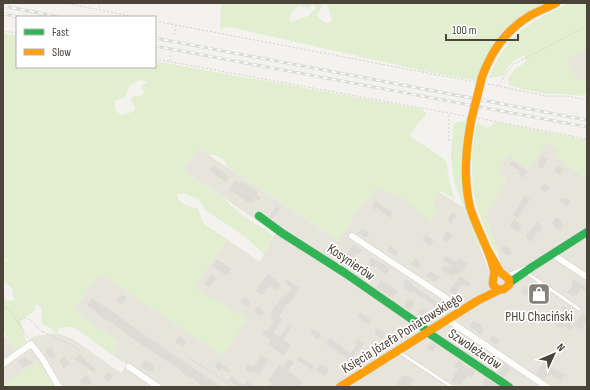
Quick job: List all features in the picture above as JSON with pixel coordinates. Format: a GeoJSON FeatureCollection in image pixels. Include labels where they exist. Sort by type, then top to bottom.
{"type":"FeatureCollection","features":[{"type":"Feature","properties":{"kind":"street"},"geometry":{"type":"LineString","coordinates":[[501,279],[486,247],[470,206],[466,179],[466,156],[470,118],[482,77],[494,51],[506,35],[517,25],[530,16],[556,3]]}},
{"type":"Feature","properties":{"kind":"street","name":"Kosynierów"},"geometry":{"type":"LineString","coordinates":[[259,216],[423,327],[427,332]]}},
{"type":"Feature","properties":{"kind":"street","name":"Księcia Józefa Poniatowskiego"},"geometry":{"type":"LineString","coordinates":[[340,387],[478,301],[501,279],[528,269],[587,232]]}},
{"type":"Feature","properties":{"kind":"street"},"geometry":{"type":"LineString","coordinates":[[352,236],[458,306],[461,311]]}},
{"type":"Feature","properties":{"kind":"street"},"geometry":{"type":"LineString","coordinates":[[552,254],[587,277]]}},
{"type":"Feature","properties":{"kind":"street"},"geometry":{"type":"LineString","coordinates":[[448,320],[547,387]]}},
{"type":"Feature","properties":{"kind":"street","name":"Szwoleżerów"},"geometry":{"type":"LineString","coordinates":[[427,332],[509,387]]}},
{"type":"Feature","properties":{"kind":"street"},"geometry":{"type":"LineString","coordinates":[[3,364],[31,344],[42,358],[59,387]]}},
{"type":"Feature","properties":{"kind":"street"},"geometry":{"type":"LineString","coordinates":[[129,367],[158,387]]}},
{"type":"Feature","properties":{"kind":"lane"},"geometry":{"type":"LineString","coordinates":[[528,269],[531,276],[579,309]]}},
{"type":"Feature","properties":{"kind":"lane"},"geometry":{"type":"LineString","coordinates":[[398,351],[452,387]]}},
{"type":"Feature","properties":{"kind":"path"},"geometry":{"type":"LineString","coordinates":[[64,3],[130,16]]}},
{"type":"Feature","properties":{"kind":"path"},"geometry":{"type":"LineString","coordinates":[[98,3],[101,10]]}},
{"type":"Feature","properties":{"kind":"path"},"geometry":{"type":"LineString","coordinates":[[156,21],[474,82]]}},
{"type":"Feature","properties":{"kind":"path"},"geometry":{"type":"LineString","coordinates":[[174,36],[176,25]]}},
{"type":"Feature","properties":{"kind":"path"},"geometry":{"type":"LineString","coordinates":[[497,86],[508,69],[514,64],[587,26]]}},
{"type":"Feature","properties":{"kind":"path"},"geometry":{"type":"LineString","coordinates":[[3,31],[16,33]]}},
{"type":"Feature","properties":{"kind":"path"},"geometry":{"type":"LineString","coordinates":[[170,62],[171,52]]}},
{"type":"Feature","properties":{"kind":"path"},"geometry":{"type":"LineString","coordinates":[[156,59],[470,118],[587,138]]}},
{"type":"Feature","properties":{"kind":"path"},"geometry":{"type":"LineString","coordinates":[[489,85],[546,96],[568,96],[587,100]]}},
{"type":"Feature","properties":{"kind":"path"},"geometry":{"type":"LineString","coordinates":[[449,113],[449,141]]}},
{"type":"Feature","properties":{"kind":"path"},"geometry":{"type":"LineString","coordinates":[[501,279],[511,269]]}},
{"type":"Feature","properties":{"kind":"path"},"geometry":{"type":"LineString","coordinates":[[3,306],[12,314],[31,344]]}},
{"type":"Feature","properties":{"kind":"path"},"geometry":{"type":"LineString","coordinates":[[18,323],[22,318],[27,318],[32,321],[41,331],[70,344],[81,351]]}},
{"type":"Feature","properties":{"kind":"path"},"geometry":{"type":"LineString","coordinates":[[189,358],[234,387]]}},
{"type":"Feature","properties":{"kind":"shaded area"},"geometry":{"type":"Polygon","coordinates":[[[587,49],[587,77],[578,82],[566,59],[587,49]]]}},
{"type":"Feature","properties":{"kind":"shaded area"},"geometry":{"type":"Polygon","coordinates":[[[546,143],[560,149],[555,156],[587,179],[587,387],[55,387],[38,362],[3,386],[3,339],[6,337],[15,350],[35,336],[57,333],[73,339],[121,373],[127,365],[117,358],[113,350],[119,342],[73,310],[100,275],[182,328],[200,291],[195,287],[228,240],[260,262],[275,233],[183,170],[198,148],[338,241],[350,224],[353,213],[364,204],[376,187],[401,197],[431,221],[433,204],[439,192],[463,207],[488,268],[501,263],[485,217],[507,179],[498,172],[508,155],[546,143]]]}},
{"type":"Feature","properties":{"kind":"green space"},"geometry":{"type":"Polygon","coordinates":[[[221,3],[323,3],[317,16],[328,24],[332,20],[327,3],[546,3],[510,26],[490,50],[477,81],[424,71],[230,27],[220,29],[221,3]],[[314,4],[308,8],[299,6],[293,11],[289,18],[291,22],[308,16],[316,8],[314,4]]]}},
{"type":"Feature","properties":{"kind":"green space"},"geometry":{"type":"Polygon","coordinates":[[[570,3],[587,3],[587,49],[567,59],[578,81],[587,77],[587,94],[580,96],[545,94],[510,86],[508,79],[514,70],[526,61],[525,55],[511,63],[503,76],[488,78],[503,51],[517,35],[541,17],[570,3]]]}},
{"type":"Feature","properties":{"kind":"green space"},"geometry":{"type":"Polygon","coordinates":[[[3,33],[16,35],[16,68],[156,68],[156,61],[422,109],[426,114],[410,136],[447,162],[448,176],[454,199],[441,191],[433,203],[437,211],[431,221],[401,197],[376,187],[364,204],[353,213],[350,224],[338,241],[227,167],[225,161],[216,155],[209,155],[198,148],[183,170],[223,198],[243,216],[273,235],[264,254],[250,241],[205,210],[198,199],[183,193],[177,194],[178,199],[189,207],[198,208],[203,223],[228,240],[195,287],[247,319],[223,356],[100,275],[73,310],[119,342],[113,350],[117,358],[73,327],[59,328],[57,333],[42,323],[41,308],[36,303],[35,310],[21,321],[26,342],[15,350],[3,333],[3,297],[8,301],[14,300],[12,288],[3,281],[3,259],[10,262],[3,257],[3,33]],[[141,80],[132,84],[127,90],[125,97],[115,101],[115,110],[121,115],[135,110],[134,105],[130,100],[134,96],[141,96],[144,93],[142,85],[148,82],[141,80]]]}},
{"type":"Feature","properties":{"kind":"green space"},"geometry":{"type":"Polygon","coordinates":[[[468,120],[462,159],[482,244],[478,247],[475,245],[471,228],[454,181],[451,157],[454,123],[468,120]]]}},
{"type":"Feature","properties":{"kind":"green space"},"geometry":{"type":"Polygon","coordinates":[[[477,122],[487,128],[496,122],[587,140],[587,179],[555,156],[559,149],[546,143],[528,169],[508,155],[498,172],[507,179],[486,215],[499,253],[494,250],[480,217],[474,196],[472,164],[473,143],[477,122]]]}},
{"type":"Feature","properties":{"kind":"green space"},"geometry":{"type":"Polygon","coordinates":[[[38,361],[55,387],[3,387],[3,386],[38,361]]]}},
{"type":"Feature","properties":{"kind":"building"},"geometry":{"type":"Polygon","coordinates":[[[542,155],[548,159],[542,169],[538,166],[538,163],[542,155]]]}},
{"type":"Feature","properties":{"kind":"building"},"geometry":{"type":"Polygon","coordinates":[[[512,161],[527,171],[523,178],[518,174],[520,171],[509,164],[512,161]]]}},
{"type":"Feature","properties":{"kind":"building"},"geometry":{"type":"Polygon","coordinates":[[[213,165],[229,177],[226,182],[209,170],[213,165]]]}},
{"type":"Feature","properties":{"kind":"building"},"geometry":{"type":"Polygon","coordinates":[[[558,165],[564,169],[560,175],[554,171],[558,165]]]}},
{"type":"Feature","properties":{"kind":"building"},"geometry":{"type":"Polygon","coordinates":[[[235,181],[239,183],[241,181],[258,193],[257,195],[261,197],[258,201],[255,198],[251,204],[229,190],[235,181]]]}},
{"type":"Feature","properties":{"kind":"building"},"geometry":{"type":"Polygon","coordinates":[[[544,183],[550,187],[546,193],[540,189],[544,183]]]}},
{"type":"Feature","properties":{"kind":"building"},"geometry":{"type":"Polygon","coordinates":[[[525,195],[530,199],[518,218],[513,214],[525,195]]]}},
{"type":"Feature","properties":{"kind":"building"},"geometry":{"type":"Polygon","coordinates":[[[565,197],[571,201],[567,207],[559,201],[561,198],[563,200],[565,197]]]}},
{"type":"Feature","properties":{"kind":"building"},"geometry":{"type":"Polygon","coordinates":[[[375,201],[393,213],[390,218],[376,207],[375,210],[371,207],[375,201]]]}},
{"type":"Feature","properties":{"kind":"building"},"geometry":{"type":"Polygon","coordinates":[[[276,206],[280,209],[273,219],[269,217],[276,206]]]}},
{"type":"Feature","properties":{"kind":"building"},"geometry":{"type":"Polygon","coordinates":[[[452,213],[457,216],[451,224],[448,222],[450,220],[448,219],[452,213]]]}},
{"type":"Feature","properties":{"kind":"building"},"geometry":{"type":"Polygon","coordinates":[[[555,217],[564,224],[560,230],[555,228],[552,224],[555,217]]]}},
{"type":"Feature","properties":{"kind":"building"},"geometry":{"type":"Polygon","coordinates":[[[514,219],[522,226],[518,232],[509,226],[514,219]]]}},
{"type":"Feature","properties":{"kind":"building"},"geometry":{"type":"Polygon","coordinates":[[[537,222],[543,227],[540,233],[538,231],[531,242],[526,238],[526,236],[537,222]]]}},
{"type":"Feature","properties":{"kind":"building"},"geometry":{"type":"Polygon","coordinates":[[[362,228],[369,233],[365,238],[358,233],[362,228]]]}},
{"type":"Feature","properties":{"kind":"building"},"geometry":{"type":"Polygon","coordinates":[[[447,231],[453,235],[447,243],[442,239],[447,231]]]}},
{"type":"Feature","properties":{"kind":"building"},"geometry":{"type":"Polygon","coordinates":[[[426,235],[434,240],[430,246],[422,240],[426,235]]]}},
{"type":"Feature","properties":{"kind":"building"},"geometry":{"type":"Polygon","coordinates":[[[353,244],[362,250],[359,255],[357,253],[351,260],[353,262],[349,268],[341,262],[344,257],[339,253],[341,249],[347,254],[353,244]]]}},
{"type":"Feature","properties":{"kind":"building"},"geometry":{"type":"Polygon","coordinates":[[[504,245],[511,249],[509,251],[512,253],[509,257],[500,250],[504,245]]]}},
{"type":"Feature","properties":{"kind":"building"},"geometry":{"type":"Polygon","coordinates":[[[327,246],[335,251],[331,257],[324,251],[327,246]]]}},
{"type":"Feature","properties":{"kind":"building"},"geometry":{"type":"Polygon","coordinates":[[[390,246],[398,252],[395,256],[387,250],[390,246]]]}},
{"type":"Feature","properties":{"kind":"building"},"geometry":{"type":"Polygon","coordinates":[[[446,255],[456,262],[459,258],[468,264],[462,272],[451,276],[442,270],[443,267],[451,266],[443,260],[446,255]]]}},
{"type":"Feature","properties":{"kind":"building"},"geometry":{"type":"Polygon","coordinates":[[[371,257],[390,268],[388,270],[389,272],[385,274],[375,266],[374,268],[371,266],[367,272],[369,274],[365,280],[359,276],[370,261],[369,260],[371,257]]]}},
{"type":"Feature","properties":{"kind":"building"},"geometry":{"type":"Polygon","coordinates":[[[415,258],[421,265],[418,268],[411,264],[415,258]]]}},
{"type":"Feature","properties":{"kind":"building"},"geometry":{"type":"Polygon","coordinates":[[[217,259],[231,269],[227,276],[212,266],[217,259]]]}},
{"type":"Feature","properties":{"kind":"building"},"geometry":{"type":"Polygon","coordinates":[[[430,271],[440,277],[436,283],[426,276],[430,271]]]}},
{"type":"Feature","properties":{"kind":"building"},"geometry":{"type":"Polygon","coordinates":[[[211,274],[216,278],[210,287],[205,284],[211,274]]]}},
{"type":"Feature","properties":{"kind":"building"},"geometry":{"type":"Polygon","coordinates":[[[268,274],[281,284],[275,290],[270,286],[262,295],[255,291],[268,274]]]}},
{"type":"Feature","properties":{"kind":"building"},"geometry":{"type":"Polygon","coordinates":[[[460,276],[471,283],[469,286],[462,284],[455,295],[449,291],[460,276]]]}},
{"type":"Feature","properties":{"kind":"building"},"geometry":{"type":"Polygon","coordinates":[[[406,279],[446,308],[441,311],[412,291],[411,293],[404,288],[405,286],[403,284],[406,279]]]}},
{"type":"Feature","properties":{"kind":"building"},"geometry":{"type":"Polygon","coordinates":[[[574,279],[587,288],[587,293],[581,288],[576,296],[575,295],[573,297],[567,292],[573,284],[571,283],[574,279]]]}},
{"type":"Feature","properties":{"kind":"building"},"geometry":{"type":"Polygon","coordinates":[[[287,280],[300,288],[279,317],[282,319],[273,333],[280,337],[289,324],[292,326],[283,340],[291,345],[284,355],[268,345],[271,340],[262,334],[265,330],[267,331],[274,322],[270,319],[273,316],[270,314],[282,296],[286,296],[292,288],[285,283],[287,280]]]}},
{"type":"Feature","properties":{"kind":"building"},"geometry":{"type":"Polygon","coordinates":[[[381,280],[398,291],[393,298],[376,287],[381,280]]]}},
{"type":"Feature","properties":{"kind":"building","name":"PHU Chaciński"},"geometry":{"type":"Polygon","coordinates":[[[534,283],[546,291],[538,303],[532,300],[535,296],[529,292],[526,296],[520,292],[524,286],[530,290],[534,283]]]}},
{"type":"Feature","properties":{"kind":"building"},"geometry":{"type":"Polygon","coordinates":[[[123,295],[126,297],[122,305],[116,301],[123,295]]]}},
{"type":"Feature","properties":{"kind":"building"},"geometry":{"type":"Polygon","coordinates":[[[244,297],[251,301],[247,307],[240,302],[244,297]]]}},
{"type":"Feature","properties":{"kind":"building"},"geometry":{"type":"Polygon","coordinates":[[[92,298],[221,387],[203,387],[192,378],[189,378],[173,365],[87,306],[92,298]]]}},
{"type":"Feature","properties":{"kind":"building"},"geometry":{"type":"Polygon","coordinates":[[[410,298],[415,302],[410,310],[404,306],[410,298]]]}},
{"type":"Feature","properties":{"kind":"building"},"geometry":{"type":"Polygon","coordinates":[[[258,306],[262,308],[261,310],[265,313],[262,316],[254,312],[258,306]]]}},
{"type":"Feature","properties":{"kind":"building"},"geometry":{"type":"Polygon","coordinates":[[[563,306],[572,310],[569,315],[560,309],[563,306]]]}},
{"type":"Feature","properties":{"kind":"building"},"geometry":{"type":"Polygon","coordinates":[[[423,308],[429,312],[424,320],[418,315],[419,311],[423,308]]]}},
{"type":"Feature","properties":{"kind":"building"},"geometry":{"type":"Polygon","coordinates":[[[361,313],[371,320],[368,324],[358,317],[361,313]]]}},
{"type":"Feature","properties":{"kind":"building"},"geometry":{"type":"Polygon","coordinates":[[[553,314],[563,321],[564,319],[574,327],[571,331],[564,326],[562,329],[549,320],[553,314]]]}},
{"type":"Feature","properties":{"kind":"building"},"geometry":{"type":"Polygon","coordinates":[[[582,314],[587,317],[587,319],[582,330],[574,325],[582,314]]]}},
{"type":"Feature","properties":{"kind":"building"},"geometry":{"type":"Polygon","coordinates":[[[473,321],[485,329],[481,335],[469,326],[473,321]]]}},
{"type":"Feature","properties":{"kind":"building"},"geometry":{"type":"Polygon","coordinates":[[[376,327],[386,333],[382,339],[374,334],[376,327]]]}},
{"type":"Feature","properties":{"kind":"building"},"geometry":{"type":"Polygon","coordinates":[[[313,329],[321,334],[318,339],[310,334],[313,329]]]}},
{"type":"Feature","properties":{"kind":"building"},"geometry":{"type":"Polygon","coordinates":[[[493,335],[500,340],[496,345],[489,340],[493,335]]]}},
{"type":"Feature","properties":{"kind":"building"},"geometry":{"type":"Polygon","coordinates":[[[179,336],[187,341],[183,346],[175,342],[179,336]]]}},
{"type":"Feature","properties":{"kind":"building"},"geometry":{"type":"Polygon","coordinates":[[[330,338],[351,353],[357,344],[355,343],[358,340],[364,344],[359,352],[357,351],[350,361],[326,344],[330,338]]]}},
{"type":"Feature","properties":{"kind":"building"},"geometry":{"type":"Polygon","coordinates":[[[473,342],[481,348],[478,353],[477,352],[473,356],[466,352],[473,342]]]}},
{"type":"Feature","properties":{"kind":"building"},"geometry":{"type":"Polygon","coordinates":[[[433,343],[437,346],[433,352],[426,347],[433,343]]]}},
{"type":"Feature","properties":{"kind":"building"},"geometry":{"type":"Polygon","coordinates":[[[51,347],[56,356],[50,359],[45,350],[51,347]]]}},
{"type":"Feature","properties":{"kind":"building"},"geometry":{"type":"Polygon","coordinates":[[[80,354],[96,369],[94,373],[75,359],[80,354]]]}},
{"type":"Feature","properties":{"kind":"building"},"geometry":{"type":"Polygon","coordinates":[[[261,355],[268,360],[259,375],[251,371],[250,373],[245,369],[248,364],[254,367],[261,355]]]}},
{"type":"Feature","properties":{"kind":"building"},"geometry":{"type":"Polygon","coordinates":[[[65,356],[70,364],[64,368],[59,361],[65,356]]]}},
{"type":"Feature","properties":{"kind":"building"},"geometry":{"type":"Polygon","coordinates":[[[299,356],[314,366],[312,370],[297,360],[299,356]]]}},
{"type":"Feature","properties":{"kind":"building"},"geometry":{"type":"Polygon","coordinates":[[[25,357],[32,363],[22,368],[18,361],[25,357]]]}},
{"type":"Feature","properties":{"kind":"building"},"geometry":{"type":"Polygon","coordinates":[[[289,359],[294,362],[288,371],[303,382],[299,387],[295,387],[290,384],[288,387],[269,387],[272,383],[268,381],[279,365],[283,367],[289,359]]]}},
{"type":"Feature","properties":{"kind":"building"},"geometry":{"type":"Polygon","coordinates":[[[145,360],[154,366],[153,367],[155,368],[152,372],[141,366],[145,360]]]}},
{"type":"Feature","properties":{"kind":"building"},"geometry":{"type":"Polygon","coordinates":[[[459,360],[466,367],[475,371],[471,378],[468,375],[461,385],[457,383],[456,385],[451,381],[458,369],[454,366],[459,360]]]}},
{"type":"Feature","properties":{"kind":"building"},"geometry":{"type":"Polygon","coordinates":[[[218,361],[230,370],[228,373],[222,368],[220,371],[215,367],[218,361]]]}},
{"type":"Feature","properties":{"kind":"building"},"geometry":{"type":"Polygon","coordinates":[[[544,362],[565,375],[561,381],[550,374],[544,379],[536,374],[544,362]]]}},
{"type":"Feature","properties":{"kind":"building"},"geometry":{"type":"Polygon","coordinates":[[[320,364],[329,370],[325,376],[316,370],[320,364]]]}},
{"type":"Feature","properties":{"kind":"building"},"geometry":{"type":"Polygon","coordinates":[[[504,364],[511,368],[505,377],[498,373],[504,364]]]}},
{"type":"Feature","properties":{"kind":"building"},"geometry":{"type":"Polygon","coordinates":[[[108,372],[113,375],[109,382],[103,378],[108,372]]]}},
{"type":"Feature","properties":{"kind":"building"},"geometry":{"type":"Polygon","coordinates":[[[87,375],[92,383],[87,386],[85,384],[83,386],[79,380],[87,375]]]}},
{"type":"Feature","properties":{"kind":"building"},"geometry":{"type":"Polygon","coordinates":[[[407,375],[414,380],[409,387],[396,387],[403,376],[405,377],[407,375]]]}},
{"type":"Feature","properties":{"kind":"building"},"geometry":{"type":"Polygon","coordinates":[[[231,376],[244,385],[247,381],[255,387],[238,387],[228,381],[231,376]]]}},
{"type":"Feature","properties":{"kind":"building"},"geometry":{"type":"Polygon","coordinates":[[[486,378],[499,387],[486,387],[483,385],[484,384],[482,381],[486,378]]]}},
{"type":"Feature","properties":{"kind":"railway"},"geometry":{"type":"LineString","coordinates":[[3,6],[55,16]]}},
{"type":"Feature","properties":{"kind":"railway"},"geometry":{"type":"LineString","coordinates":[[3,14],[16,16]]}},
{"type":"Feature","properties":{"kind":"railway"},"geometry":{"type":"LineString","coordinates":[[156,38],[587,120]]}},
{"type":"Feature","properties":{"kind":"railway"},"geometry":{"type":"LineString","coordinates":[[156,46],[587,127]]}},
{"type":"Feature","properties":{"kind":"traffic: fast"},"geometry":{"type":"LineString","coordinates":[[259,216],[282,233],[345,273],[423,327],[427,332],[509,387]]}},
{"type":"Feature","properties":{"kind":"traffic: fast"},"geometry":{"type":"LineString","coordinates":[[509,283],[587,232]]}},
{"type":"Feature","properties":{"kind":"traffic: slow"},"geometry":{"type":"LineString","coordinates":[[482,77],[495,50],[507,34],[531,15],[556,3]]}},
{"type":"Feature","properties":{"kind":"traffic: slow"},"geometry":{"type":"LineString","coordinates":[[471,121],[482,77]]}},
{"type":"Feature","properties":{"kind":"traffic: slow"},"geometry":{"type":"LineString","coordinates":[[471,121],[466,164],[466,185],[470,207],[486,246],[489,254],[492,262],[494,272],[493,285],[498,290],[504,289],[509,285],[509,279],[500,272],[486,247]]}},
{"type":"Feature","properties":{"kind":"traffic: slow"},"geometry":{"type":"LineString","coordinates":[[340,387],[477,301],[499,290]]}},
{"type":"Feature","properties":{"kind":"place","name":"PHU Chaciński"},"geometry":{"type":"Point","coordinates":[539,294]}}]}
